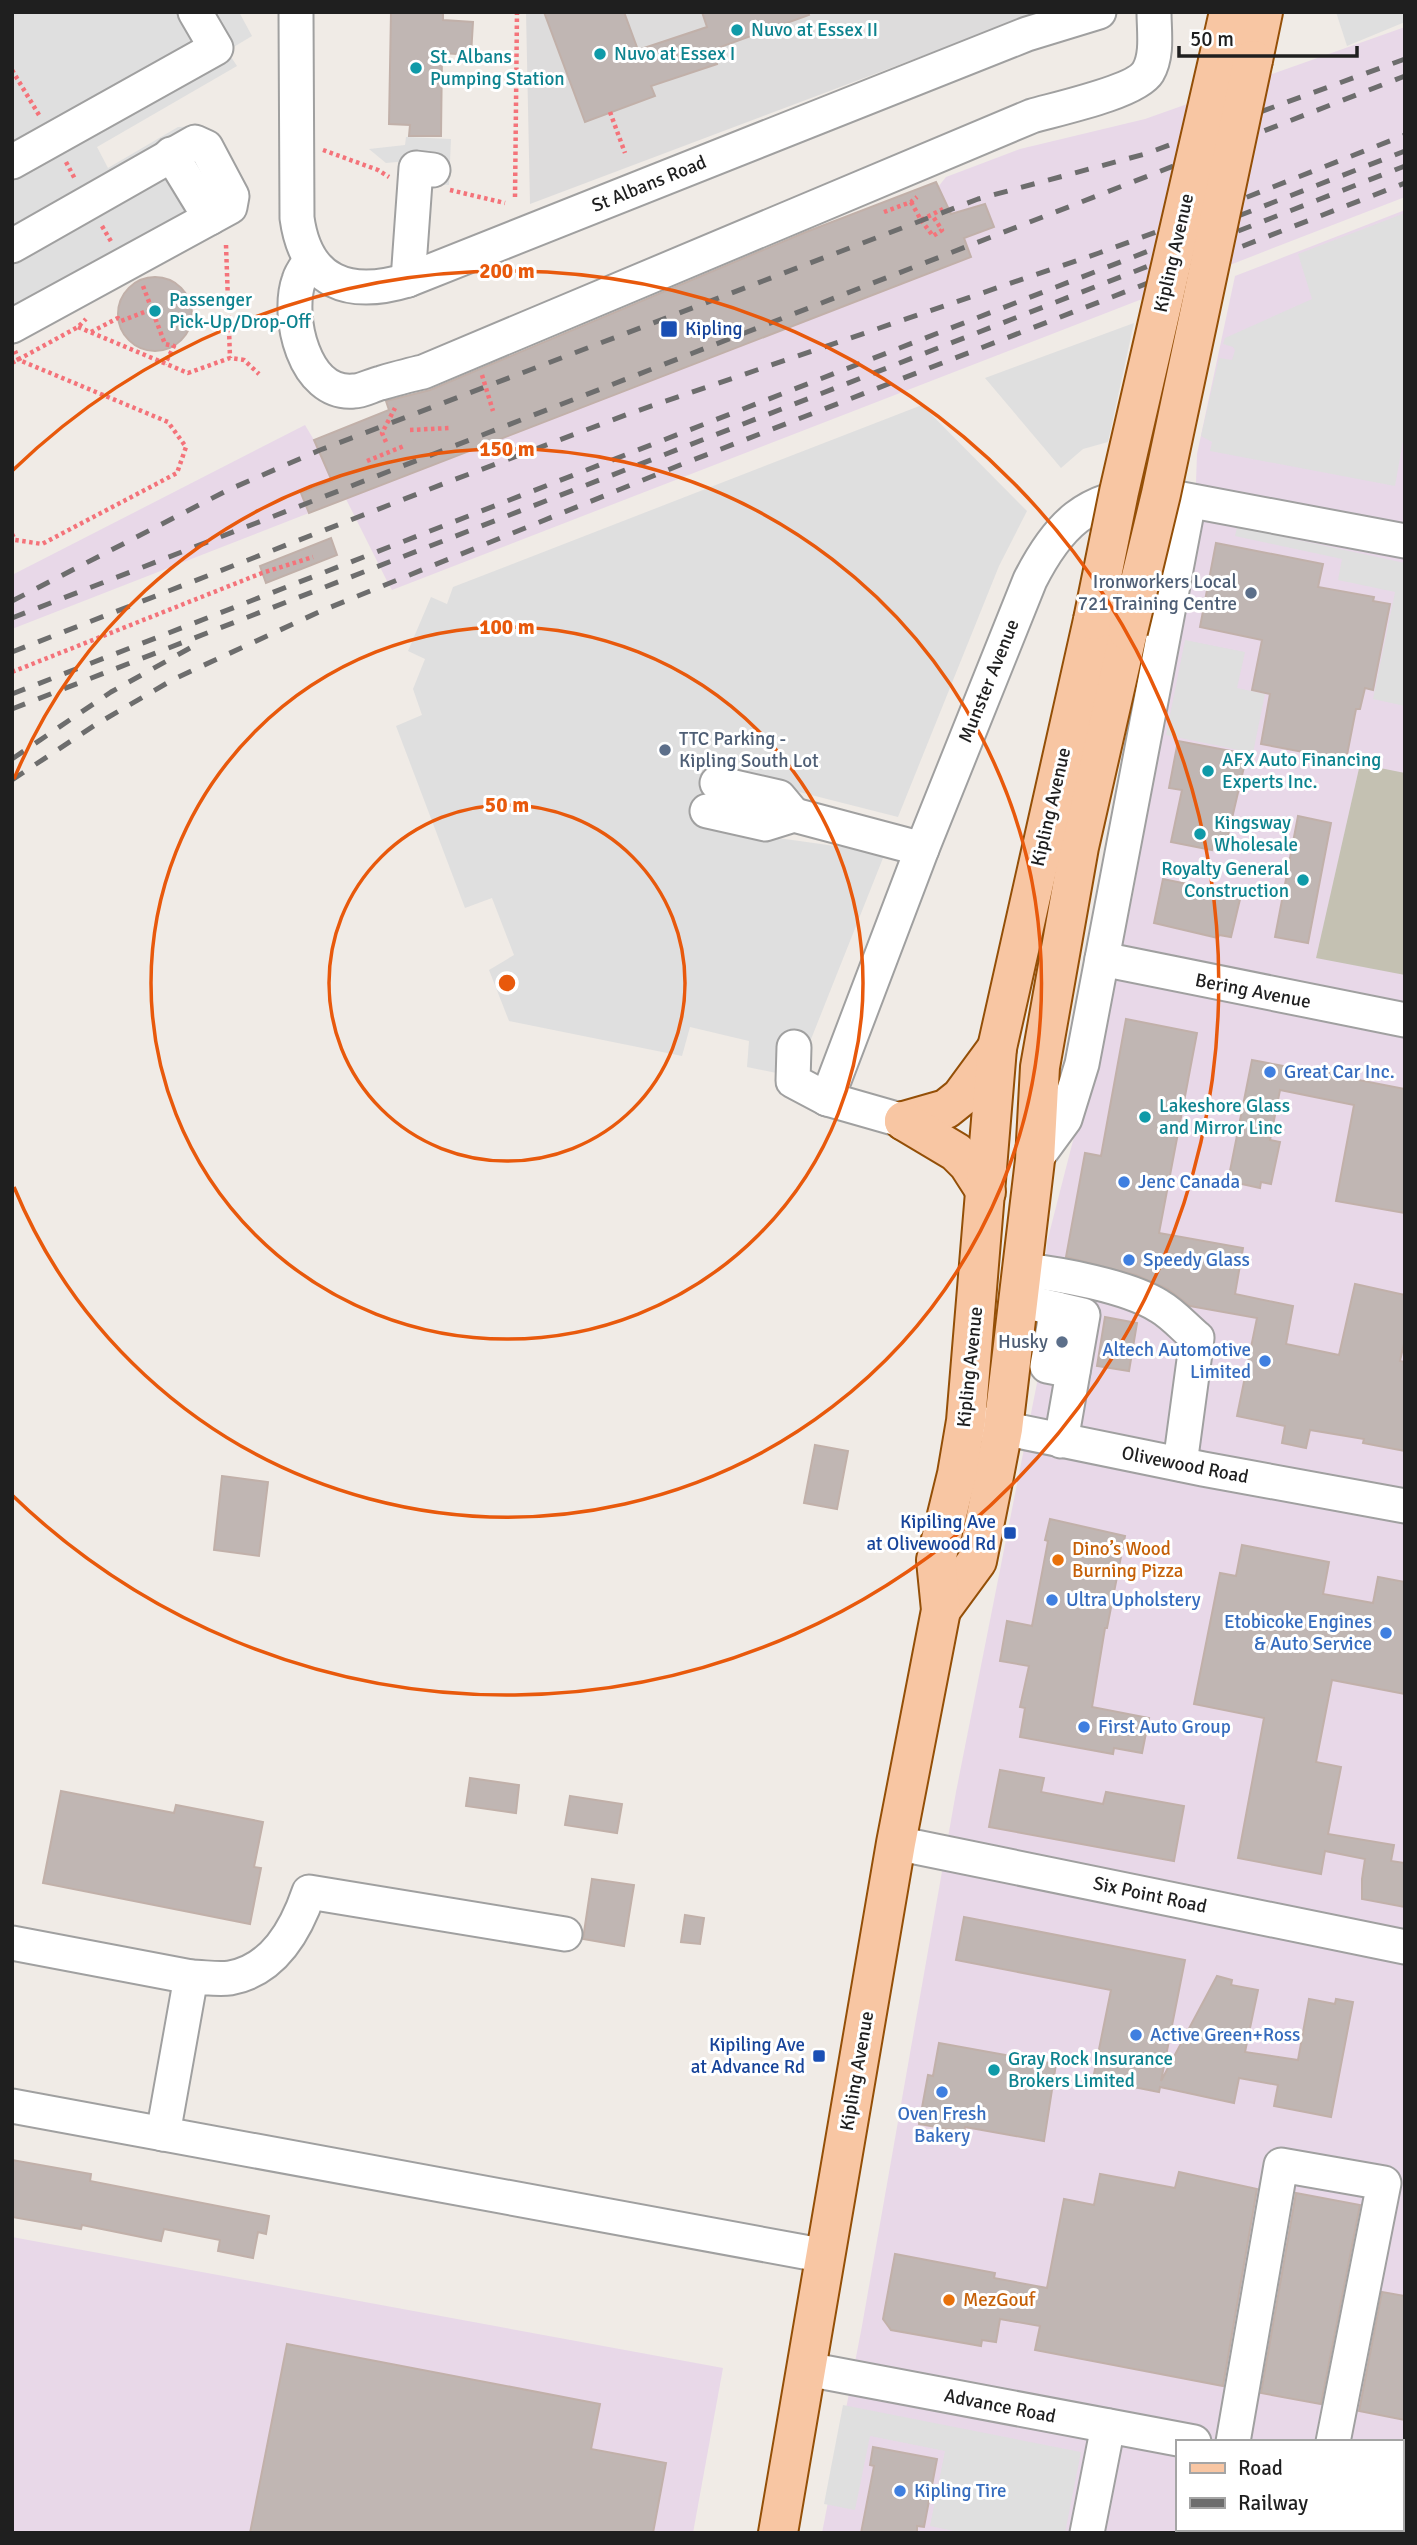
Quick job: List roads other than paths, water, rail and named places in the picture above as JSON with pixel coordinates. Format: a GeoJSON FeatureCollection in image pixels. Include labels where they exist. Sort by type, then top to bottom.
{"type":"FeatureCollection","features":[{"type":"Feature","properties":{"kind":"main road","name":"Kipling Avenue"},"geometry":{"type":"LineString","coordinates":[[941,1610],[976,1561],[1003,1429],[1044,1365],[1021,1285],[1035,1160],[1040,1067],[1079,847],[1110,626],[1119,492],[1229,12]]}},
{"type":"Feature","properties":{"kind":"main road","name":"Kipling Avenue"},"geometry":{"type":"LineString","coordinates":[[778,2533],[896,1843],[941,1610],[936,1560],[957,1474],[966,1421],[997,1048],[1110,626],[1164,481],[1263,12]]}},
{"type":"Feature","properties":{"kind":"main road"},"geometry":{"type":"LineString","coordinates":[[904,1121],[946,1109],[961,1097],[997,1048]]}},
{"type":"Feature","properties":{"kind":"main road"},"geometry":{"type":"LineString","coordinates":[[904,1121],[956,1152],[968,1164],[986,1192]]}},
{"type":"Feature","properties":{"kind":"street"},"geometry":{"type":"LineString","coordinates":[[12,162],[216,48],[195,12]]}},
{"type":"Feature","properties":{"kind":"street"},"geometry":{"type":"LineString","coordinates":[[296,12],[297,218],[300,241],[310,261],[299,279],[296,294],[298,341],[308,363],[319,378],[335,387],[354,392],[423,372],[1032,116],[1131,87],[1148,72],[1152,60],[1155,42],[1154,12]]}},
{"type":"Feature","properties":{"kind":"street","name":"St Albans Road"},"geometry":{"type":"LineString","coordinates":[[310,261],[325,275],[352,286],[384,287],[408,280],[1027,34],[1099,12]]}},
{"type":"Feature","properties":{"kind":"street"},"geometry":{"type":"LineString","coordinates":[[12,246],[195,142],[206,147],[232,196],[230,207],[218,232],[12,326]]}},
{"type":"Feature","properties":{"kind":"street"},"geometry":{"type":"LineString","coordinates":[[408,280],[416,168],[433,170]]}},
{"type":"Feature","properties":{"kind":"street","name":"Munster Avenue"},"geometry":{"type":"LineString","coordinates":[[827,1099],[922,849],[1030,580],[1049,545],[1076,516],[1111,498],[1150,493],[1405,541]]}},
{"type":"Feature","properties":{"kind":"street","name":"Kipling Avenue"},"geometry":{"type":"LineString","coordinates":[[1035,1160],[1065,1119],[1082,1064],[1189,501]]}},
{"type":"Feature","properties":{"kind":"street"},"geometry":{"type":"LineString","coordinates":[[712,797],[765,824],[794,815],[922,849]]}},
{"type":"Feature","properties":{"kind":"street","name":"Bering Avenue"},"geometry":{"type":"LineString","coordinates":[[1102,960],[1405,1020]]}},
{"type":"Feature","properties":{"kind":"street"},"geometry":{"type":"LineString","coordinates":[[794,1047],[793,1081],[827,1099],[904,1121]]}},
{"type":"Feature","properties":{"kind":"street"},"geometry":{"type":"LineString","coordinates":[[1061,1441],[1044,1365],[1083,1315],[1057,1309],[1021,1285],[1041,1272],[1129,1292],[1160,1306],[1196,1338],[1180,1464]]}},
{"type":"Feature","properties":{"kind":"street","name":"Olivewood Road"},"geometry":{"type":"LineString","coordinates":[[966,1421],[1405,1506]]}},
{"type":"Feature","properties":{"kind":"street","name":"Six Point Road"},"geometry":{"type":"LineString","coordinates":[[896,1843],[1405,1947]]}},
{"type":"Feature","properties":{"kind":"street"},"geometry":{"type":"LineString","coordinates":[[12,1943],[191,1977],[228,1978],[250,1972],[271,1958],[286,1942],[300,1920],[309,1892],[565,1934]]}},
{"type":"Feature","properties":{"kind":"street"},"geometry":{"type":"LineString","coordinates":[[163,2134],[191,1977]]}},
{"type":"Feature","properties":{"kind":"street"},"geometry":{"type":"LineString","coordinates":[[12,2106],[826,2256]]}},
{"type":"Feature","properties":{"kind":"street"},"geometry":{"type":"LineString","coordinates":[[1233,2440],[1281,2165],[1384,2183],[1333,2440]]}},
{"type":"Feature","properties":{"kind":"street","name":"Advance Road"},"geometry":{"type":"LineString","coordinates":[[807,2369],[1183,2440]]}},
{"type":"Feature","properties":{"kind":"street"},"geometry":{"type":"LineString","coordinates":[[1087,2533],[1108,2426]]}},
{"type":"Feature","properties":{"kind":"railway"},"geometry":{"type":"LineString","coordinates":[[12,601],[228,490],[320,450],[978,199],[1145,154],[1405,59]]}},
{"type":"Feature","properties":{"kind":"railway"},"geometry":{"type":"LineString","coordinates":[[12,618],[1405,76]]}},
{"type":"Feature","properties":{"kind":"railway"},"geometry":{"type":"LineString","coordinates":[[12,652],[631,413],[1099,253],[1405,135]]}},
{"type":"Feature","properties":{"kind":"railway"},"geometry":{"type":"LineString","coordinates":[[12,694],[1405,151]]}},
{"type":"Feature","properties":{"kind":"railway"},"geometry":{"type":"LineString","coordinates":[[12,709],[1405,166]]}},
{"type":"Feature","properties":{"kind":"railway"},"geometry":{"type":"LineString","coordinates":[[12,780],[95,725],[174,679],[321,611],[680,465],[1405,183]]}},
{"type":"Feature","properties":{"kind":"railway"},"geometry":{"type":"LineString","coordinates":[[12,759],[111,692],[190,648]]}},
{"type":"Feature","properties":{"kind":"place","name":"Nuvo at Essex II"},"geometry":{"type":"Point","coordinates":[737,30]}},
{"type":"Feature","properties":{"kind":"place","name":"Nuvo at Essex I"},"geometry":{"type":"Point","coordinates":[600,54]}},
{"type":"Feature","properties":{"kind":"place","name":"St. Albans Pumping Station"},"geometry":{"type":"Point","coordinates":[416,68]}},
{"type":"Feature","properties":{"kind":"place","name":"Passenger Pick-Up/Drop-Off"},"geometry":{"type":"Point","coordinates":[155,311]}},
{"type":"Feature","properties":{"kind":"place","name":"Kipling"},"geometry":{"type":"Point","coordinates":[669,329]}},
{"type":"Feature","properties":{"kind":"place","name":"Ironworkers Local 721 Training Centre"},"geometry":{"type":"Point","coordinates":[1251,593]}},
{"type":"Feature","properties":{"kind":"place","name":"TTC Parking - Kipling South Lot"},"geometry":{"type":"Point","coordinates":[665,750]}},
{"type":"Feature","properties":{"kind":"place","name":"AFX Auto Financing Experts Inc."},"geometry":{"type":"Point","coordinates":[1208,771]}},
{"type":"Feature","properties":{"kind":"place","name":"Kingsway Wholesale"},"geometry":{"type":"Point","coordinates":[1200,834]}},
{"type":"Feature","properties":{"kind":"place","name":"Royalty General Construction"},"geometry":{"type":"Point","coordinates":[1303,880]}},
{"type":"Feature","properties":{"kind":"place","name":"Great Car Inc."},"geometry":{"type":"Point","coordinates":[1270,1072]}},
{"type":"Feature","properties":{"kind":"place","name":"Lakeshore Glass and Mirror Linc"},"geometry":{"type":"Point","coordinates":[1145,1117]}},
{"type":"Feature","properties":{"kind":"place","name":"Jenc Canada"},"geometry":{"type":"Point","coordinates":[1124,1182]}},
{"type":"Feature","properties":{"kind":"place","name":"Speedy Glass"},"geometry":{"type":"Point","coordinates":[1129,1260]}},
{"type":"Feature","properties":{"kind":"place","name":"Husky"},"geometry":{"type":"Point","coordinates":[1062,1342]}},
{"type":"Feature","properties":{"kind":"place","name":"Altech Automotive Limited"},"geometry":{"type":"Point","coordinates":[1265,1361]}},
{"type":"Feature","properties":{"kind":"place","name":"Kipiling Ave at Olivewood Rd"},"geometry":{"type":"Point","coordinates":[1010,1533]}},
{"type":"Feature","properties":{"kind":"place","name":"Dino’s Wood Burning Pizza"},"geometry":{"type":"Point","coordinates":[1058,1560]}},
{"type":"Feature","properties":{"kind":"place","name":"Ultra Upholstery"},"geometry":{"type":"Point","coordinates":[1052,1600]}},
{"type":"Feature","properties":{"kind":"place","name":"Etobicoke Engines & Auto Service"},"geometry":{"type":"Point","coordinates":[1386,1633]}},
{"type":"Feature","properties":{"kind":"place","name":"First Auto Group"},"geometry":{"type":"Point","coordinates":[1084,1727]}},
{"type":"Feature","properties":{"kind":"place","name":"Active Green+Ross"},"geometry":{"type":"Point","coordinates":[1136,2035]}},
{"type":"Feature","properties":{"kind":"place","name":"Kipiling Ave at Advance Rd"},"geometry":{"type":"Point","coordinates":[819,2056]}},
{"type":"Feature","properties":{"kind":"place","name":"Gray Rock Insurance Brokers Limited"},"geometry":{"type":"Point","coordinates":[994,2070]}},
{"type":"Feature","properties":{"kind":"place","name":"Oven Fresh Bakery"},"geometry":{"type":"Point","coordinates":[942,2092]}},
{"type":"Feature","properties":{"kind":"place","name":"MezGouf"},"geometry":{"type":"Point","coordinates":[949,2300]}},
{"type":"Feature","properties":{"kind":"place","name":"Kipling Tire"},"geometry":{"type":"Point","coordinates":[900,2491]}}]}
